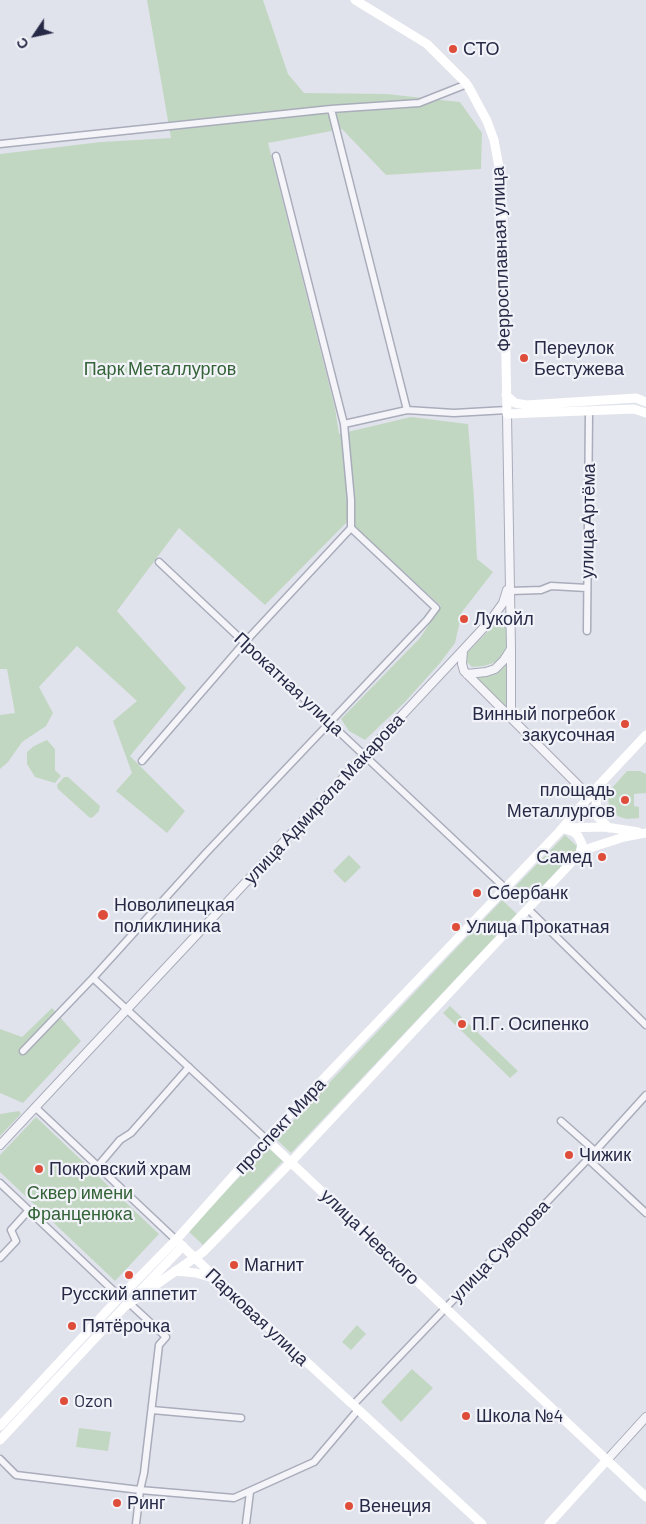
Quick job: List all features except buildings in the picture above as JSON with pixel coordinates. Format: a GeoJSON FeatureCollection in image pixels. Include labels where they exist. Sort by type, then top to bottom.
{"type":"FeatureCollection","features":[{"type":"Feature","properties":{"kind":"main road","name":"Ферросплавная улица"},"geometry":{"type":"LineString","coordinates":[[356,0],[427,44],[467,84],[494,140],[501,178],[507,412]]}},
{"type":"Feature","properties":{"kind":"main road"},"geometry":{"type":"LineString","coordinates":[[506,395],[515,403],[526,406],[636,398],[646,402]]}},
{"type":"Feature","properties":{"kind":"main road"},"geometry":{"type":"LineString","coordinates":[[507,412],[634,409],[646,413]]}},
{"type":"Feature","properties":{"kind":"main road"},"geometry":{"type":"LineString","coordinates":[[598,817],[596,801],[601,783],[646,735]]}},
{"type":"Feature","properties":{"kind":"main road","name":"проспект Мира"},"geometry":{"type":"LineString","coordinates":[[0,1440],[127,1305],[266,1138],[563,828],[601,783]]}},
{"type":"Feature","properties":{"kind":"main road"},"geometry":{"type":"LineString","coordinates":[[586,800],[606,827],[624,837]]}},
{"type":"Feature","properties":{"kind":"main road"},"geometry":{"type":"LineString","coordinates":[[563,828],[606,827],[645,833]]}},
{"type":"Feature","properties":{"kind":"main road"},"geometry":{"type":"LineString","coordinates":[[563,828],[574,832],[578,836],[582,844],[580,853]]}},
{"type":"Feature","properties":{"kind":"main road","name":"проспект Мира"},"geometry":{"type":"LineString","coordinates":[[127,1305],[203,1252],[291,1162],[580,853],[624,837],[645,833]]}},
{"type":"Feature","properties":{"kind":"main road","name":"улица Невского"},"geometry":{"type":"LineString","coordinates":[[266,1138],[646,1497]]}},
{"type":"Feature","properties":{"kind":"main road","name":"проспект Мира"},"geometry":{"type":"LineString","coordinates":[[0,1426],[120,1297],[180,1243]]}},
{"type":"Feature","properties":{"kind":"main road","name":"Парковая улица"},"geometry":{"type":"LineString","coordinates":[[180,1243],[482,1524]]}},
{"type":"Feature","properties":{"kind":"main road"},"geometry":{"type":"LineString","coordinates":[[175,1271],[196,1272],[218,1280]]}},
{"type":"Feature","properties":{"kind":"main road"},"geometry":{"type":"LineString","coordinates":[[549,1524],[607,1460]]}},
{"type":"Feature","properties":{"kind":"street"},"geometry":{"type":"LineString","coordinates":[[0,144],[331,109],[419,102],[467,84]]}},
{"type":"Feature","properties":{"kind":"street"},"geometry":{"type":"LineString","coordinates":[[331,109],[407,410]]}},
{"type":"Feature","properties":{"kind":"street"},"geometry":{"type":"LineString","coordinates":[[142,761],[245,642],[351,528],[351,500],[344,424],[276,156]]}},
{"type":"Feature","properties":{"kind":"street"},"geometry":{"type":"LineString","coordinates":[[344,424],[407,410],[454,413],[507,412]]}},
{"type":"Feature","properties":{"kind":"street","name":"улица Артёма"},"geometry":{"type":"LineString","coordinates":[[587,631],[589,410]]}},
{"type":"Feature","properties":{"kind":"street","name":"Ферросплавная улица"},"geometry":{"type":"LineString","coordinates":[[507,412],[511,649]]}},
{"type":"Feature","properties":{"kind":"street"},"geometry":{"type":"LineString","coordinates":[[23,1051],[427,620],[436,608],[351,528]]}},
{"type":"Feature","properties":{"kind":"street","name":"Прокатная улица"},"geometry":{"type":"LineString","coordinates":[[160,562],[505,888]]}},
{"type":"Feature","properties":{"kind":"street"},"geometry":{"type":"LineString","coordinates":[[490,622],[503,603],[510,581]]}},
{"type":"Feature","properties":{"kind":"street"},"geometry":{"type":"LineString","coordinates":[[510,591],[541,590],[551,586],[587,588]]}},
{"type":"Feature","properties":{"kind":"street"},"geometry":{"type":"LineString","coordinates":[[490,622],[503,620],[511,626]]}},
{"type":"Feature","properties":{"kind":"street","name":"улица Адмирала Макарова"},"geometry":{"type":"LineString","coordinates":[[0,1145],[490,622]]}},
{"type":"Feature","properties":{"kind":"street"},"geometry":{"type":"LineString","coordinates":[[444,672],[455,670],[466,673],[482,673],[495,669],[511,649]]}},
{"type":"Feature","properties":{"kind":"street"},"geometry":{"type":"LineString","coordinates":[[511,649],[511,718]]}},
{"type":"Feature","properties":{"kind":"street"},"geometry":{"type":"LineString","coordinates":[[463,650],[462,664],[466,673],[583,790],[586,800]]}},
{"type":"Feature","properties":{"kind":"street"},"geometry":{"type":"LineString","coordinates":[[528,908],[646,1025]]}},
{"type":"Feature","properties":{"kind":"street","name":"улица Невского"},"geometry":{"type":"LineString","coordinates":[[93,978],[266,1138]]}},
{"type":"Feature","properties":{"kind":"street"},"geometry":{"type":"LineString","coordinates":[[98,1166],[189,1067]]}},
{"type":"Feature","properties":{"kind":"street","name":"улица Суворова"},"geometry":{"type":"LineString","coordinates":[[0,1459],[16,1475],[140,1490],[234,1498],[314,1462],[356,1408],[445,1308],[588,1159],[646,1095]]}},
{"type":"Feature","properties":{"kind":"street","name":"Парковая улица"},"geometry":{"type":"LineString","coordinates":[[35,1107],[180,1243]]}},
{"type":"Feature","properties":{"kind":"street"},"geometry":{"type":"LineString","coordinates":[[561,1121],[595,1151]]}},
{"type":"Feature","properties":{"kind":"street"},"geometry":{"type":"LineString","coordinates":[[588,1159],[646,1213]]}},
{"type":"Feature","properties":{"kind":"street"},"geometry":{"type":"LineString","coordinates":[[0,1182],[120,1297]]}},
{"type":"Feature","properties":{"kind":"street"},"geometry":{"type":"LineString","coordinates":[[0,1258],[16,1241],[11,1230],[29,1210]]}},
{"type":"Feature","properties":{"kind":"street"},"geometry":{"type":"LineString","coordinates":[[127,1305],[166,1337],[159,1345],[136,1524]]}},
{"type":"Feature","properties":{"kind":"street"},"geometry":{"type":"LineString","coordinates":[[152,1410],[241,1418]]}},
{"type":"Feature","properties":{"kind":"street"},"geometry":{"type":"LineString","coordinates":[[607,1460],[646,1417]]}},
{"type":"Feature","properties":{"kind":"street"},"geometry":{"type":"LineString","coordinates":[[246,1524],[250,1492]]}},
{"type":"Feature","properties":{"kind":"green space","name":"Парк Металлургов"},"geometry":{"type":"Polygon","coordinates":[[[147,0],[263,0],[288,74],[304,93],[387,94],[460,102],[482,133],[481,169],[386,175],[342,129],[268,143],[335,408],[339,434],[411,417],[468,424],[477,559],[493,572],[462,612],[455,643],[440,663],[404,703],[365,740],[349,731],[341,719],[420,638],[441,606],[348,521],[265,605],[179,528],[117,611],[186,688],[130,756],[185,811],[167,833],[116,791],[132,773],[113,721],[137,701],[77,646],[39,687],[53,713],[46,726],[22,742],[8,762],[0,769],[0,715],[15,713],[7,669],[0,669],[0,154],[101,142],[171,138],[147,0]]]}},
{"type":"Feature","properties":{"kind":"green space"},"geometry":{"type":"Polygon","coordinates":[[[496,623],[508,629],[507,650],[496,662],[472,667],[466,661],[466,654],[496,623]]]}},
{"type":"Feature","properties":{"kind":"green space"},"geometry":{"type":"Polygon","coordinates":[[[508,665],[507,706],[505,707],[474,677],[492,675],[508,665]]]}},
{"type":"Feature","properties":{"kind":"green space"},"geometry":{"type":"Polygon","coordinates":[[[47,740],[55,749],[55,770],[61,776],[55,783],[35,777],[27,764],[27,752],[34,746],[47,740]]]}},
{"type":"Feature","properties":{"kind":"green space"},"geometry":{"type":"Polygon","coordinates":[[[627,771],[640,771],[646,774],[646,793],[634,794],[634,806],[639,807],[639,818],[627,819],[620,817],[614,814],[609,807],[608,796],[611,789],[627,771]]]}},
{"type":"Feature","properties":{"kind":"green space"},"geometry":{"type":"Polygon","coordinates":[[[64,777],[68,777],[100,806],[99,811],[93,817],[90,818],[58,789],[57,785],[64,777]]]}},
{"type":"Feature","properties":{"kind":"green space"},"geometry":{"type":"Polygon","coordinates":[[[565,835],[579,848],[527,902],[513,889],[565,835]]]}},
{"type":"Feature","properties":{"kind":"green space"},"geometry":{"type":"Polygon","coordinates":[[[349,855],[361,867],[345,883],[333,871],[349,855]]]}},
{"type":"Feature","properties":{"kind":"green space"},"geometry":{"type":"Polygon","coordinates":[[[502,900],[517,914],[291,1153],[276,1139],[502,900]]]}},
{"type":"Feature","properties":{"kind":"green space"},"geometry":{"type":"Polygon","coordinates":[[[450,1006],[518,1071],[510,1078],[443,1013],[450,1006]]]}},
{"type":"Feature","properties":{"kind":"green space"},"geometry":{"type":"Polygon","coordinates":[[[52,1008],[81,1041],[23,1103],[0,1093],[0,1029],[22,1037],[52,1008]]]}},
{"type":"Feature","properties":{"kind":"green space"},"geometry":{"type":"Polygon","coordinates":[[[19,1111],[21,1114],[0,1136],[0,1114],[19,1111]]]}},
{"type":"Feature","properties":{"kind":"green space","name":"Сквер имени Франценюка"},"geometry":{"type":"Polygon","coordinates":[[[36,1117],[159,1234],[115,1281],[0,1172],[0,1155],[36,1117]]]}},
{"type":"Feature","properties":{"kind":"green space"},"geometry":{"type":"Polygon","coordinates":[[[268,1147],[283,1161],[203,1245],[188,1231],[268,1147]]]}},
{"type":"Feature","properties":{"kind":"green space"},"geometry":{"type":"Polygon","coordinates":[[[357,1325],[366,1334],[351,1350],[342,1342],[357,1325]]]}},
{"type":"Feature","properties":{"kind":"green space"},"geometry":{"type":"Polygon","coordinates":[[[412,1369],[433,1388],[401,1422],[381,1402],[412,1369]]]}},
{"type":"Feature","properties":{"kind":"green space"},"geometry":{"type":"Polygon","coordinates":[[[79,1428],[111,1432],[108,1451],[76,1447],[79,1428]]]}},
{"type":"Feature","properties":{"kind":"place","name":"СТО"},"geometry":{"type":"Point","coordinates":[453,49]}},
{"type":"Feature","properties":{"kind":"place","name":"Переулок Бестужева"},"geometry":{"type":"Point","coordinates":[524,358]}},
{"type":"Feature","properties":{"kind":"place","name":"Лукойл"},"geometry":{"type":"Point","coordinates":[464,619]}},
{"type":"Feature","properties":{"kind":"place","name":"Винный погребок закусочная"},"geometry":{"type":"Point","coordinates":[625,724]}},
{"type":"Feature","properties":{"kind":"place","name":"площадь Металлургов"},"geometry":{"type":"Point","coordinates":[625,800]}},
{"type":"Feature","properties":{"kind":"place","name":"Самед"},"geometry":{"type":"Point","coordinates":[602,857]}},
{"type":"Feature","properties":{"kind":"place","name":"Сбербанк"},"geometry":{"type":"Point","coordinates":[477,893]}},
{"type":"Feature","properties":{"kind":"place","name":"Новолипецкая поликлиника"},"geometry":{"type":"Point","coordinates":[103,915]}},
{"type":"Feature","properties":{"kind":"place","name":"Улица Прокатная"},"geometry":{"type":"Point","coordinates":[456,927]}},
{"type":"Feature","properties":{"kind":"place","name":"П.Г. Осипенко"},"geometry":{"type":"Point","coordinates":[462,1024]}},
{"type":"Feature","properties":{"kind":"place","name":"Чижик"},"geometry":{"type":"Point","coordinates":[569,1155]}},
{"type":"Feature","properties":{"kind":"place","name":"Покровский храм"},"geometry":{"type":"Point","coordinates":[39,1169]}},
{"type":"Feature","properties":{"kind":"place","name":"Магнит"},"geometry":{"type":"Point","coordinates":[234,1265]}},
{"type":"Feature","properties":{"kind":"place","name":"Русский аппетит"},"geometry":{"type":"Point","coordinates":[129,1275]}},
{"type":"Feature","properties":{"kind":"place","name":"Пятёрочка"},"geometry":{"type":"Point","coordinates":[72,1326]}},
{"type":"Feature","properties":{"kind":"place","name":"Ozon"},"geometry":{"type":"Point","coordinates":[64,1401]}},
{"type":"Feature","properties":{"kind":"place","name":"Школа №4"},"geometry":{"type":"Point","coordinates":[466,1416]}},
{"type":"Feature","properties":{"kind":"place","name":"Ринг"},"geometry":{"type":"Point","coordinates":[117,1503]}},
{"type":"Feature","properties":{"kind":"place","name":"Венеция"},"geometry":{"type":"Point","coordinates":[349,1506]}}]}
